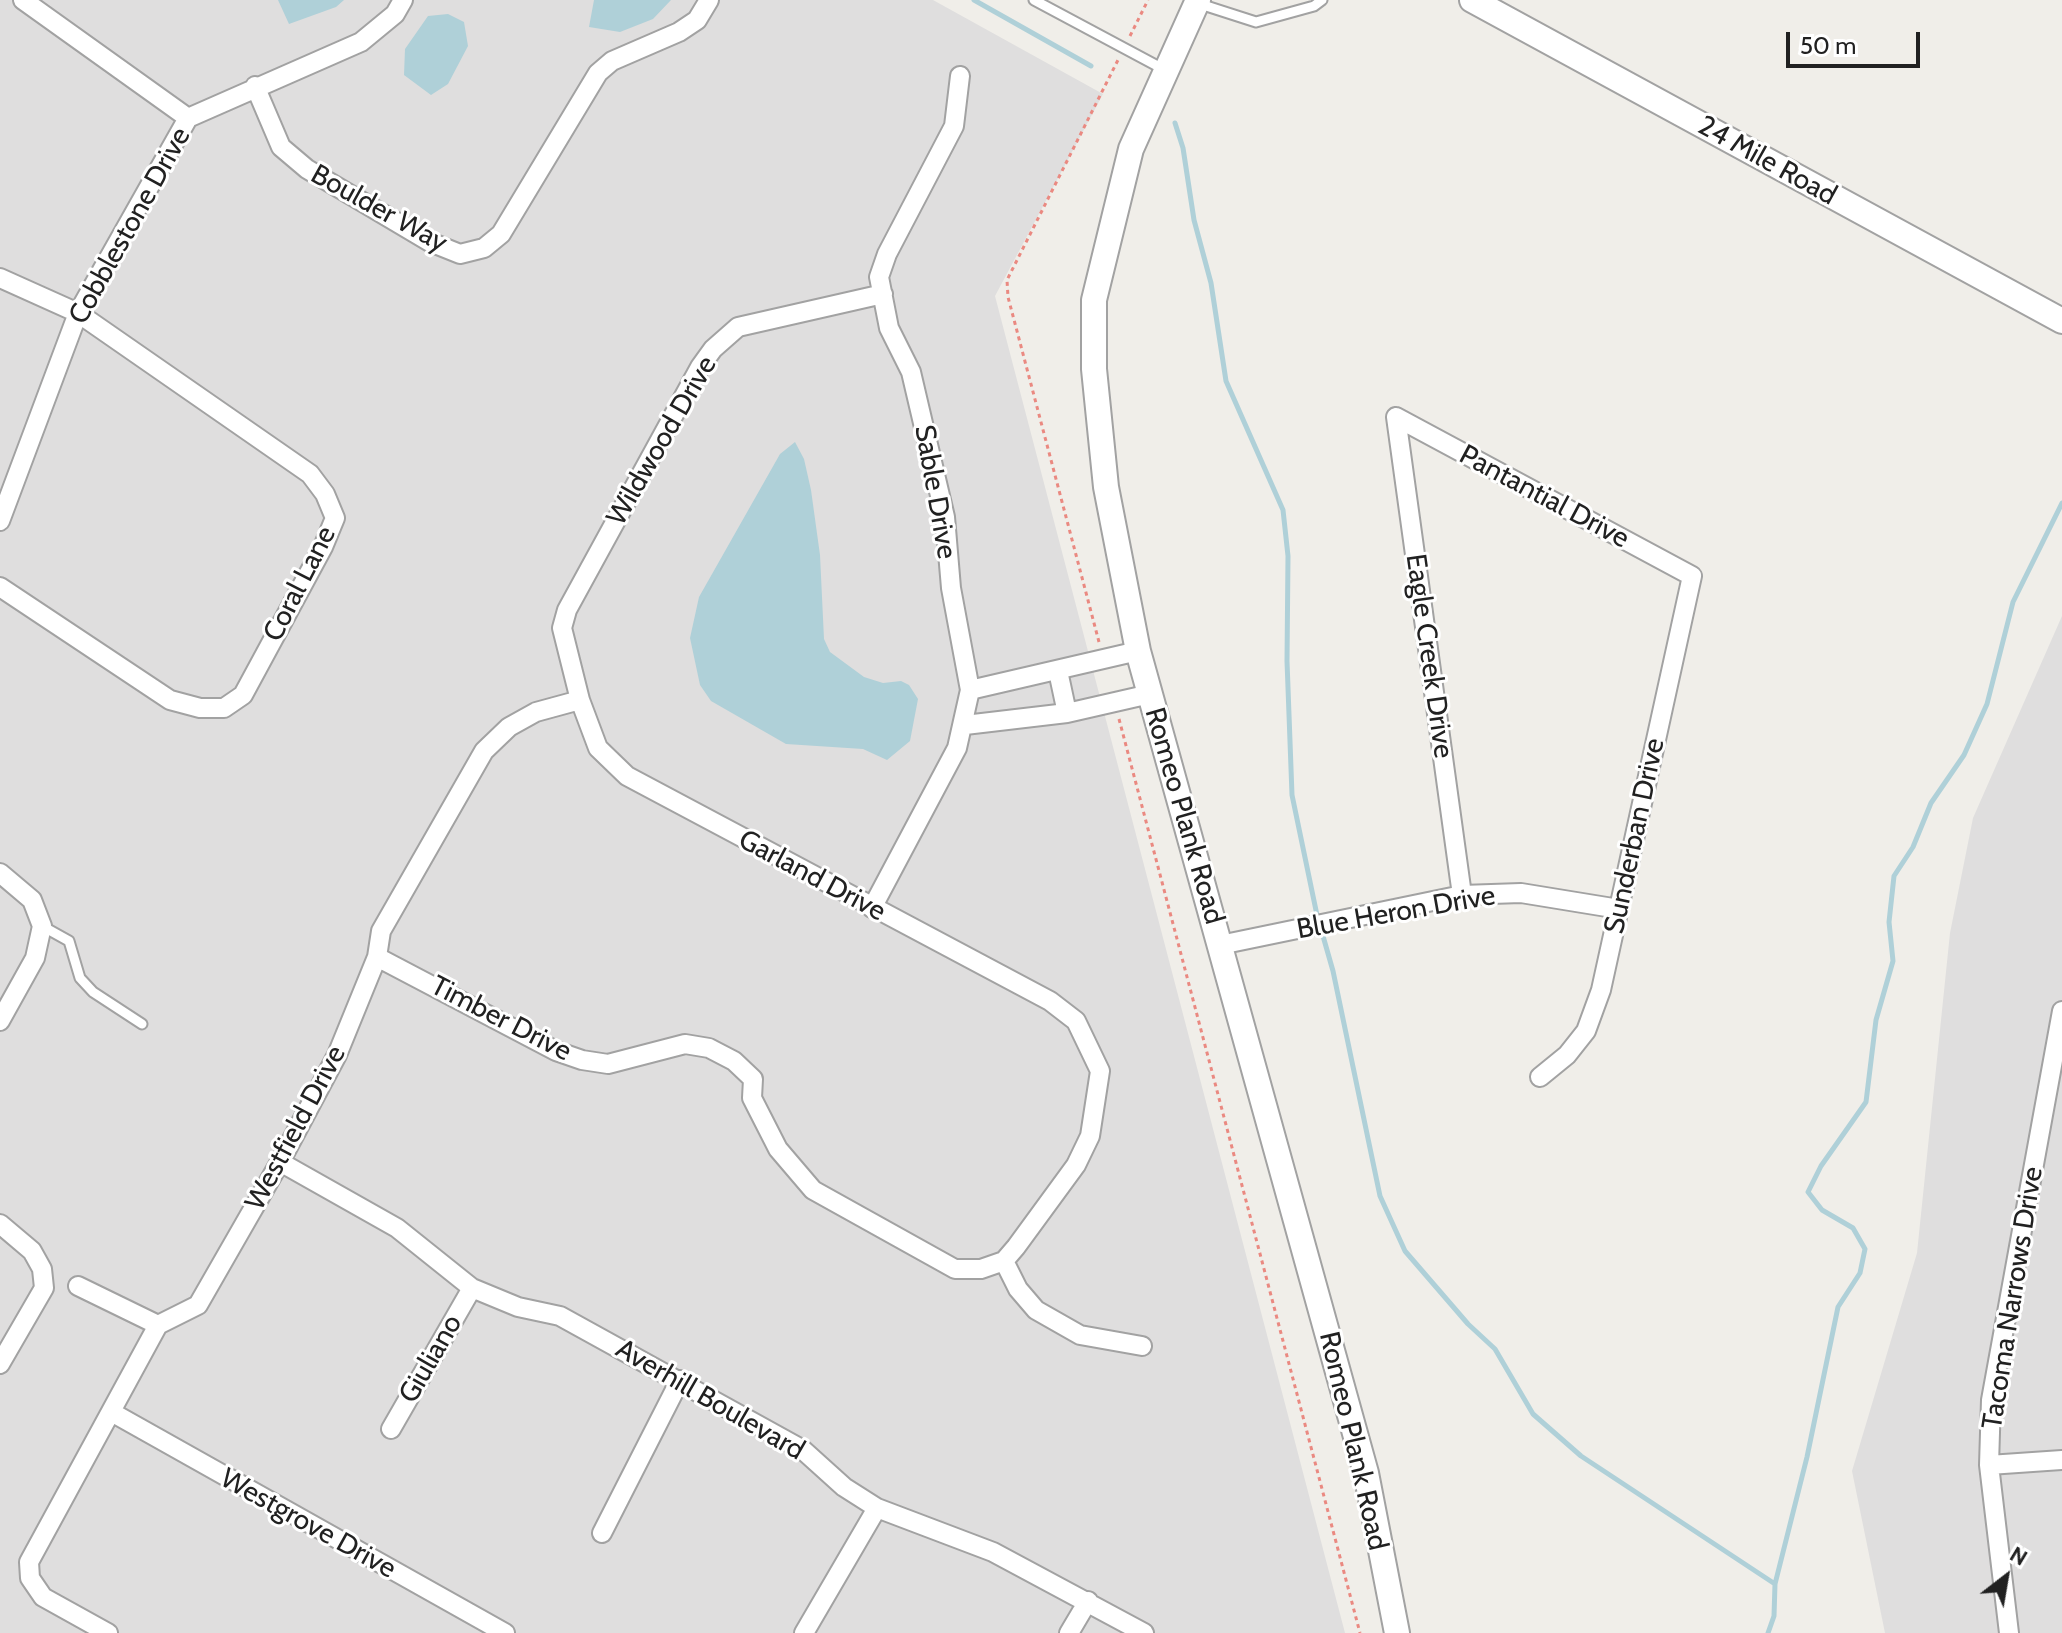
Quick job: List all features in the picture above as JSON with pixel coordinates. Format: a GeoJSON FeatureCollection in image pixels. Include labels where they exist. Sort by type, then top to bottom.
{"type":"FeatureCollection","features":[{"type":"Feature","properties":{"kind":"street"},"geometry":{"type":"LineString","coordinates":[[23,0],[188,118]]}},
{"type":"Feature","properties":{"kind":"street","name":"Cobblestone Drive"},"geometry":{"type":"LineString","coordinates":[[0,521],[78,313],[188,118],[361,42],[395,14],[403,0]]}},
{"type":"Feature","properties":{"kind":"street","name":"Boulder Way"},"geometry":{"type":"LineString","coordinates":[[255,86],[281,147],[307,169],[417,235],[460,254],[484,248],[501,234],[598,73],[612,61],[679,32],[697,20],[709,0]]}},
{"type":"Feature","properties":{"kind":"street","name":"24 Mile Road"},"geometry":{"type":"LineString","coordinates":[[1472,0],[2062,321]]}},
{"type":"Feature","properties":{"kind":"street","name":"Romeo Plank Road"},"geometry":{"type":"LineString","coordinates":[[1197,2],[1131,149],[1094,300],[1094,369],[1106,487],[1138,651],[1366,1473],[1397,1633]]}},
{"type":"Feature","properties":{"kind":"street","name":"Sable Drive"},"geometry":{"type":"LineString","coordinates":[[872,908],[957,748],[965,725],[970,690],[951,588],[945,517],[911,372],[889,328],[879,277],[887,254],[954,126],[960,76]]}},
{"type":"Feature","properties":{"kind":"street"},"geometry":{"type":"LineString","coordinates":[[0,278],[78,313]]}},
{"type":"Feature","properties":{"kind":"street","name":"Wildwood Drive"},"geometry":{"type":"LineString","coordinates":[[580,700],[562,628],[567,610],[700,367],[738,327],[883,294]]}},
{"type":"Feature","properties":{"kind":"street","name":"Coral Lane"},"geometry":{"type":"LineString","coordinates":[[0,587],[170,700],[200,708],[224,708],[243,695],[323,547],[335,518],[325,494],[310,474],[78,313]]}},
{"type":"Feature","properties":{"kind":"street","name":"Pantantial Drive"},"geometry":{"type":"LineString","coordinates":[[1396,417],[1692,576]]}},
{"type":"Feature","properties":{"kind":"street","name":"Eagle Creek Drive"},"geometry":{"type":"LineString","coordinates":[[1396,417],[1462,895]]}},
{"type":"Feature","properties":{"kind":"street","name":"Sunderban Drive"},"geometry":{"type":"LineString","coordinates":[[1540,1077],[1567,1055],[1586,1031],[1601,990],[1692,576]]}},
{"type":"Feature","properties":{"kind":"street"},"geometry":{"type":"LineString","coordinates":[[970,690],[1138,651]]}},
{"type":"Feature","properties":{"kind":"street"},"geometry":{"type":"LineString","coordinates":[[1058,671],[1067,713]]}},
{"type":"Feature","properties":{"kind":"street"},"geometry":{"type":"LineString","coordinates":[[965,725],[1067,713],[1150,694]]}},
{"type":"Feature","properties":{"kind":"street","name":"Garland Drive"},"geometry":{"type":"LineString","coordinates":[[580,700],[598,748],[627,776],[1050,1001],[1076,1021],[1100,1071],[1090,1136],[1076,1165],[1004,1261]]}},
{"type":"Feature","properties":{"kind":"street","name":"Westfield Drive"},"geometry":{"type":"LineString","coordinates":[[158,1325],[198,1305],[280,1162],[337,1055],[377,957],[381,931],[484,751],[509,727],[536,712],[580,700]]}},
{"type":"Feature","properties":{"kind":"street"},"geometry":{"type":"LineString","coordinates":[[0,873],[32,900],[42,926],[35,958],[0,1021]]}},
{"type":"Feature","properties":{"kind":"street","name":"Blue Heron Drive"},"geometry":{"type":"LineString","coordinates":[[1220,945],[1462,895],[1521,893],[1619,909]]}},
{"type":"Feature","properties":{"kind":"street","name":"Timber Drive"},"geometry":{"type":"LineString","coordinates":[[377,957],[556,1051],[582,1060],[608,1064],[685,1044],[709,1048],[734,1061],[753,1079],[752,1098],[778,1149],[813,1190],[955,1269],[981,1269],[1004,1261]]}},
{"type":"Feature","properties":{"kind":"street","name":"Tacoma Narrows Drive"},"geometry":{"type":"LineString","coordinates":[[2009,1633],[1989,1465],[1991,1400],[2062,1011]]}},
{"type":"Feature","properties":{"kind":"street"},"geometry":{"type":"LineString","coordinates":[[2044,1114],[2062,1124]]}},
{"type":"Feature","properties":{"kind":"street","name":"Averhill Boulevard"},"geometry":{"type":"LineString","coordinates":[[280,1162],[397,1228],[472,1288],[518,1307],[560,1316],[803,1450],[844,1487],[877,1508],[993,1552],[1144,1633]]}},
{"type":"Feature","properties":{"kind":"street"},"geometry":{"type":"LineString","coordinates":[[0,1224],[32,1251],[42,1269],[44,1288],[0,1364]]}},
{"type":"Feature","properties":{"kind":"street"},"geometry":{"type":"LineString","coordinates":[[1004,1261],[1018,1289],[1036,1310],[1080,1335],[1142,1346]]}},
{"type":"Feature","properties":{"kind":"street"},"geometry":{"type":"LineString","coordinates":[[78,1286],[158,1325],[113,1413],[29,1562],[30,1578],[43,1597],[108,1633]]}},
{"type":"Feature","properties":{"kind":"street","name":"Giuliano"},"geometry":{"type":"LineString","coordinates":[[391,1429],[472,1288]]}},
{"type":"Feature","properties":{"kind":"street"},"geometry":{"type":"LineString","coordinates":[[602,1533],[680,1380]]}},
{"type":"Feature","properties":{"kind":"street","name":"Westgrove Drive"},"geometry":{"type":"LineString","coordinates":[[113,1413],[505,1633]]}},
{"type":"Feature","properties":{"kind":"street"},"geometry":{"type":"LineString","coordinates":[[1989,1465],[2062,1460]]}},
{"type":"Feature","properties":{"kind":"street"},"geometry":{"type":"LineString","coordinates":[[804,1633],[877,1508]]}},
{"type":"Feature","properties":{"kind":"street"},"geometry":{"type":"LineString","coordinates":[[1069,1633],[1088,1601]]}},
{"type":"Feature","properties":{"kind":"lane"},"geometry":{"type":"LineString","coordinates":[[1034,0],[1165,71]]}},
{"type":"Feature","properties":{"kind":"lane"},"geometry":{"type":"LineString","coordinates":[[1197,2],[1256,22],[1314,6],[1322,0]]}},
{"type":"Feature","properties":{"kind":"lane"},"geometry":{"type":"LineString","coordinates":[[42,926],[69,941],[80,978],[93,992],[142,1024]]}},
{"type":"Feature","properties":{"kind":"shaded area"},"geometry":{"type":"Polygon","coordinates":[[[0,0],[933,0],[1103,94],[995,296],[1345,1633],[0,1633],[0,0]]]}},
{"type":"Feature","properties":{"kind":"shaded area"},"geometry":{"type":"Polygon","coordinates":[[[2062,616],[2062,1633],[1885,1633],[1852,1471],[1917,1253],[1950,933],[1973,818],[2062,616]]]}},
{"type":"Feature","properties":{"kind":"water"},"geometry":{"type":"Polygon","coordinates":[[[278,0],[344,0],[336,7],[289,24],[278,0]]]}},
{"type":"Feature","properties":{"kind":"water"},"geometry":{"type":"Polygon","coordinates":[[[594,0],[671,0],[653,19],[620,32],[589,27],[594,0]]]}},
{"type":"Feature","properties":{"kind":"water"},"geometry":{"type":"Polygon","coordinates":[[[448,14],[464,22],[468,46],[448,84],[431,95],[404,75],[405,49],[428,16],[448,14]]]}},
{"type":"Feature","properties":{"kind":"water"},"geometry":{"type":"Polygon","coordinates":[[[795,442],[804,459],[811,490],[820,555],[824,639],[830,652],[864,677],[883,683],[901,681],[909,685],[918,699],[910,741],[887,760],[863,749],[786,744],[711,701],[700,685],[690,638],[699,597],[780,454],[795,442]]]}},
{"type":"Feature","properties":{"kind":"waterway"},"geometry":{"type":"LineString","coordinates":[[974,0],[1091,66]]}},
{"type":"Feature","properties":{"kind":"waterway"},"geometry":{"type":"LineString","coordinates":[[1175,123],[1183,148],[1194,220],[1211,283],[1226,381],[1283,510],[1288,556],[1287,661],[1292,795],[1318,920]]}},
{"type":"Feature","properties":{"kind":"waterway"},"geometry":{"type":"LineString","coordinates":[[1768,1633],[1774,1616],[1775,1584],[1807,1457],[1838,1307],[1860,1273],[1865,1249],[1853,1228],[1822,1210],[1808,1192],[1821,1166],[1866,1102],[1876,1020],[1893,961],[1889,922],[1894,876],[1913,847],[1931,803],[1964,755],[1987,704],[2013,602],[2062,503]]}},
{"type":"Feature","properties":{"kind":"waterway"},"geometry":{"type":"LineString","coordinates":[[1321,929],[1333,971],[1380,1196],[1405,1251],[1468,1324],[1495,1349],[1533,1414],[1581,1456],[1775,1584]]}}]}
